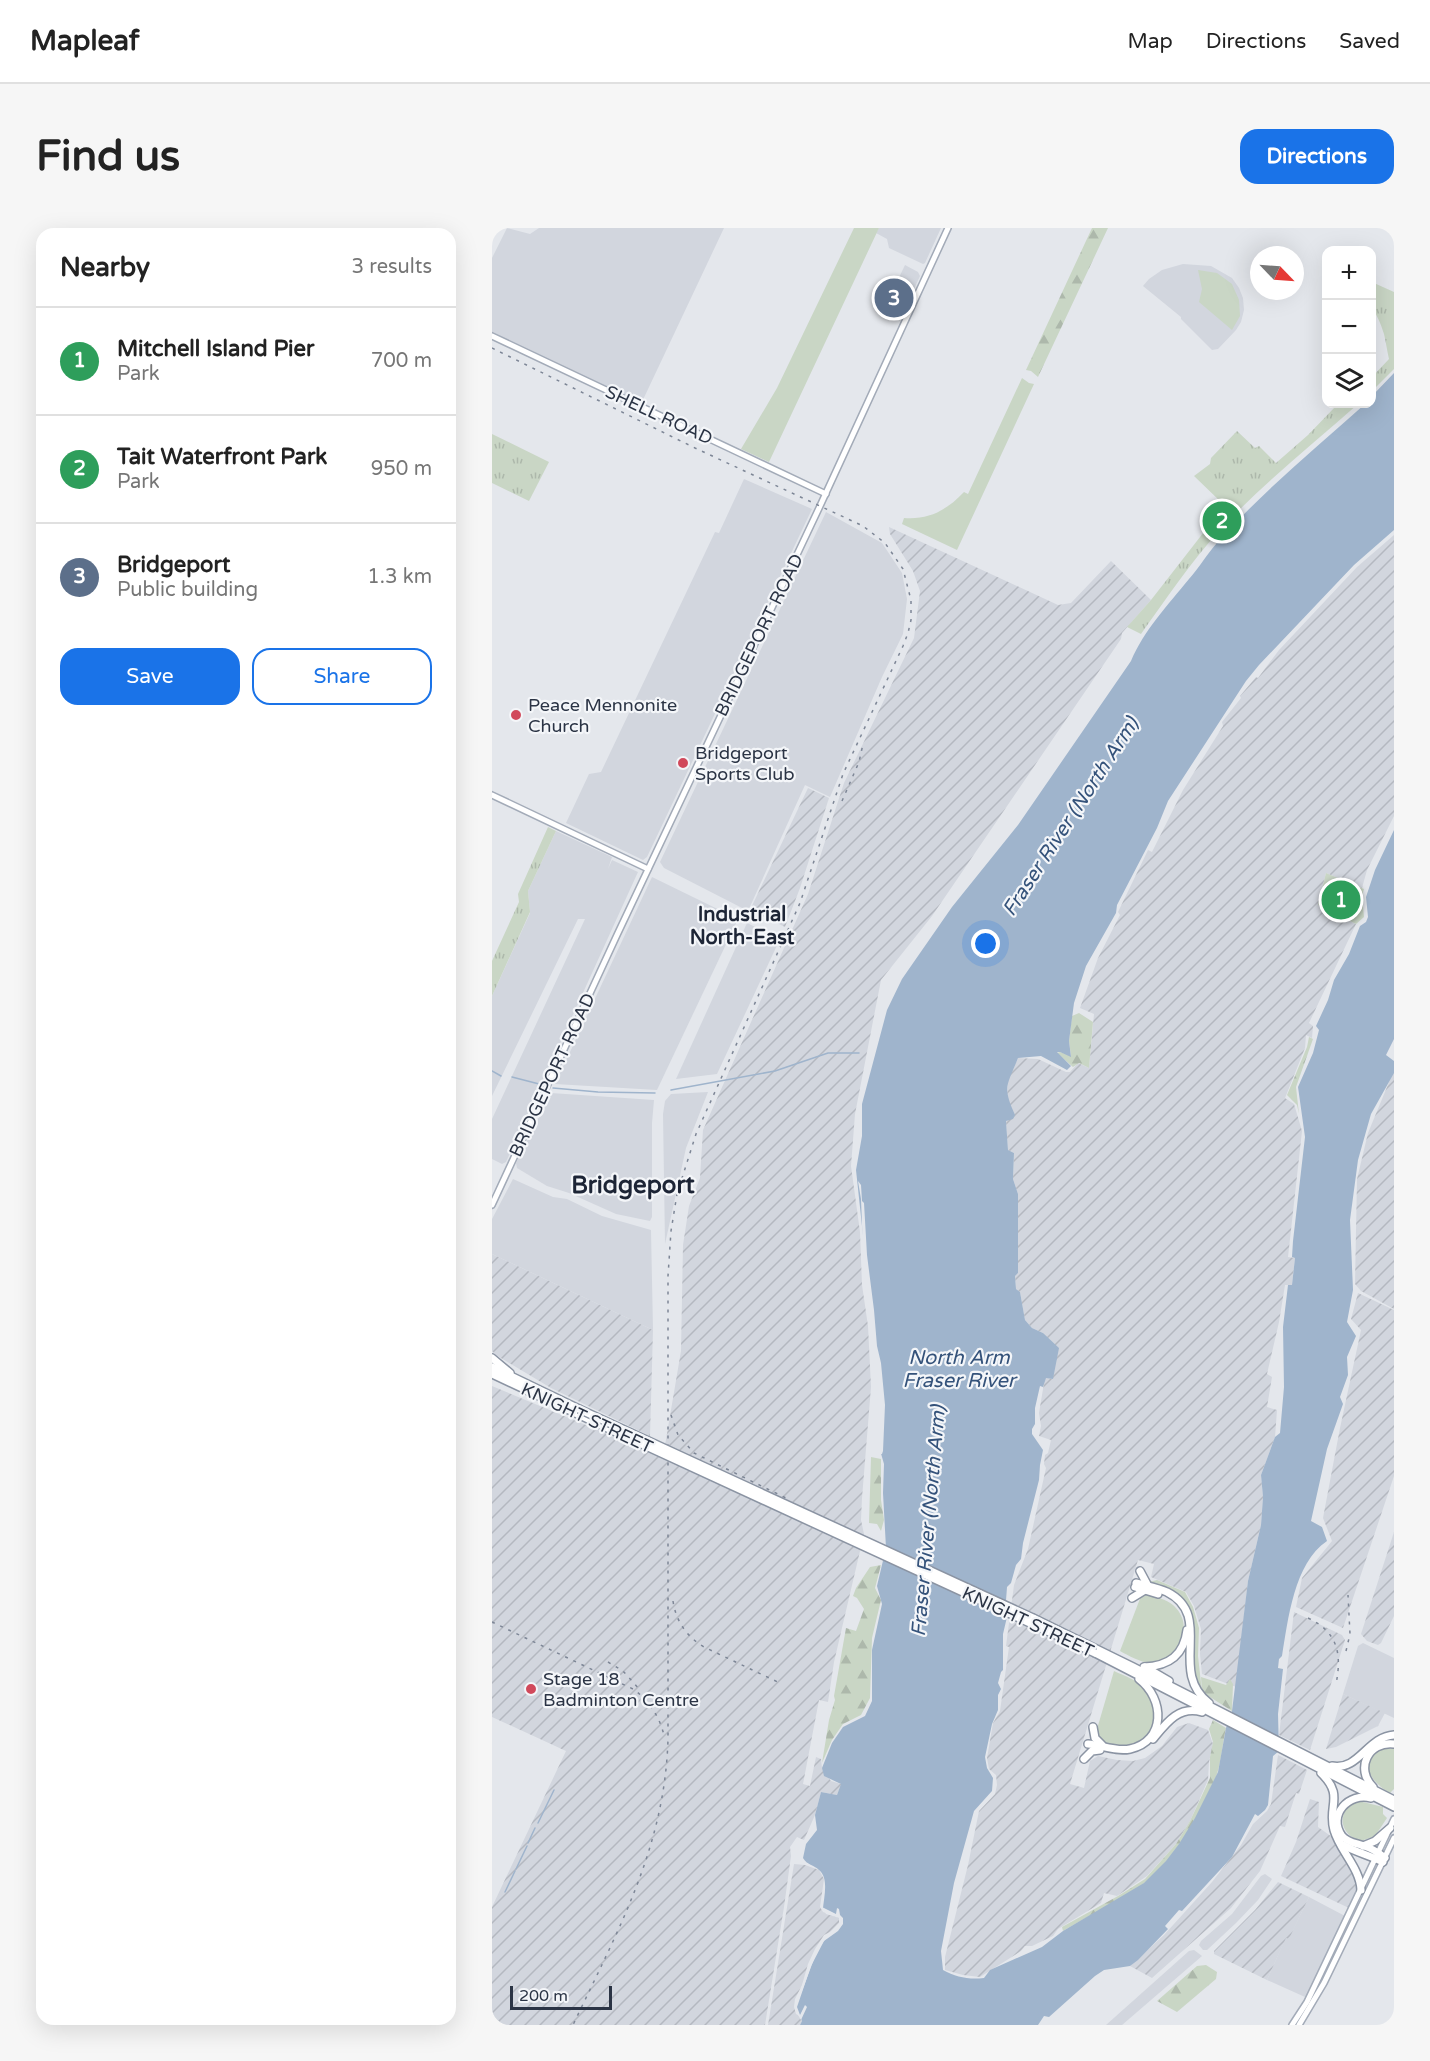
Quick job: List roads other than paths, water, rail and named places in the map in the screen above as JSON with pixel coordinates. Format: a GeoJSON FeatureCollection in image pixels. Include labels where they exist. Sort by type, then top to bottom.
{"type":"FeatureCollection","features":[{"type":"Feature","properties":{"kind":"highway"},"geometry":{"type":"LineString","coordinates":[[492,1358],[517,1378]]}},
{"type":"Feature","properties":{"kind":"highway","name":"KNIGHT STREET"},"geometry":{"type":"LineString","coordinates":[[492,1367],[517,1378],[577,1412],[1177,1689],[1212,1711],[1312,1766],[1322,1769]]}},
{"type":"Feature","properties":{"kind":"highway","name":"KNIGHT STREET"},"geometry":{"type":"LineString","coordinates":[[492,1374],[1088,1644],[1098,1646],[1130,1669],[1391,1803]]}},
{"type":"Feature","properties":{"kind":"highway"},"geometry":{"type":"LineString","coordinates":[[492,1378],[568,1410]]}},
{"type":"Feature","properties":{"kind":"highway"},"geometry":{"type":"LineString","coordinates":[[1130,1669],[1160,1665],[1173,1659],[1182,1649],[1187,1630],[1184,1613],[1175,1602],[1147,1588],[1140,1571]]}},
{"type":"Feature","properties":{"kind":"highway"},"geometry":{"type":"LineString","coordinates":[[1136,1585],[1168,1593],[1178,1599],[1185,1609],[1189,1617],[1191,1632],[1191,1681],[1212,1711]]}},
{"type":"Feature","properties":{"kind":"highway"},"geometry":{"type":"LineString","coordinates":[[1132,1598],[1147,1588]]}},
{"type":"Feature","properties":{"kind":"highway"},"geometry":{"type":"LineString","coordinates":[[1144,1667],[1164,1678],[1177,1689]]}},
{"type":"Feature","properties":{"kind":"highway"},"geometry":{"type":"LineString","coordinates":[[1084,1759],[1101,1748],[1133,1748],[1143,1743],[1155,1728],[1158,1708],[1155,1697],[1148,1686],[1130,1669]]}},
{"type":"Feature","properties":{"kind":"highway"},"geometry":{"type":"LineString","coordinates":[[1093,1727],[1095,1738],[1101,1748],[1119,1754],[1132,1753],[1148,1745],[1167,1722],[1179,1713],[1193,1709],[1212,1711]]}},
{"type":"Feature","properties":{"kind":"highway"},"geometry":{"type":"LineString","coordinates":[[1361,1890],[1358,1875],[1337,1838],[1333,1825],[1334,1792],[1322,1769],[1351,1764],[1367,1748],[1385,1738],[1394,1737]]}},
{"type":"Feature","properties":{"kind":"highway"},"geometry":{"type":"LineString","coordinates":[[1391,1803],[1371,1785],[1364,1769],[1366,1759],[1374,1748],[1383,1744],[1394,1744]]}},
{"type":"Feature","properties":{"kind":"highway"},"geometry":{"type":"LineString","coordinates":[[1381,1858],[1364,1846],[1353,1843],[1343,1836],[1338,1823],[1340,1811],[1348,1800],[1356,1797],[1369,1797],[1391,1803]]}},
{"type":"Feature","properties":{"kind":"highway"},"geometry":{"type":"LineString","coordinates":[[1364,1846],[1375,1841],[1390,1828]]}},
{"type":"Feature","properties":{"kind":"highway"},"geometry":{"type":"LineString","coordinates":[[1341,1844],[1359,1853],[1381,1858]]}},
{"type":"Feature","properties":{"kind":"main road","name":"BRIDGEPORT ROAD"},"geometry":{"type":"LineString","coordinates":[[492,1206],[648,869],[826,494],[948,228]]}},
{"type":"Feature","properties":{"kind":"main road","name":"SHELL ROAD"},"geometry":{"type":"LineString","coordinates":[[492,336],[826,494]]}},
{"type":"Feature","properties":{"kind":"main road"},"geometry":{"type":"LineString","coordinates":[[492,795],[648,869]]}},
{"type":"Feature","properties":{"kind":"main road"},"geometry":{"type":"LineString","coordinates":[[1299,2025],[1324,1983],[1381,1858],[1394,1819]]}},
{"type":"Feature","properties":{"kind":"main road"},"geometry":{"type":"LineString","coordinates":[[1292,2025],[1307,2002],[1361,1890],[1394,1838]]}},
{"type":"Feature","properties":{"kind":"water","name":"North Arm Fraser River"},"geometry":{"type":"Polygon","coordinates":[[[1394,373],[1394,530],[1354,565],[1259,665],[1246,681],[1168,801],[1157,828],[1117,905],[1116,913],[1086,966],[1074,1003],[1069,1041],[1071,1057],[1057,1052],[1071,1066],[1067,1070],[1041,1056],[1018,1058],[1009,1081],[1008,1098],[1015,1115],[1013,1119],[1006,1121],[1008,1150],[1014,1153],[1013,1179],[1018,1194],[1016,1289],[1020,1292],[1025,1320],[1059,1348],[1053,1379],[1046,1378],[1043,1387],[1040,1386],[1035,1408],[1035,1424],[1032,1434],[1043,1450],[1039,1480],[1021,1559],[1007,1587],[1003,1670],[998,1683],[1001,1689],[998,1695],[998,1710],[992,1724],[985,1757],[987,1768],[993,1778],[992,1791],[974,1811],[954,1883],[941,1951],[943,1970],[973,1979],[984,1978],[990,1970],[1042,1947],[1063,1931],[1144,1883],[1179,1844],[1218,1772],[1226,1728],[1232,1711],[1248,1581],[1261,1525],[1263,1497],[1261,1475],[1275,1437],[1280,1433],[1284,1387],[1283,1327],[1288,1285],[1292,1285],[1295,1258],[1292,1257],[1293,1241],[1305,1137],[1298,1087],[1313,1053],[1319,1030],[1316,1026],[1334,980],[1349,954],[1360,926],[1366,922],[1368,917],[1366,897],[1375,870],[1394,830],[1394,1039],[1386,1055],[1394,1061],[1394,1073],[1371,1114],[1358,1160],[1350,1220],[1353,1290],[1347,1322],[1356,1336],[1347,1357],[1348,1375],[1340,1397],[1343,1404],[1327,1449],[1311,1521],[1322,1527],[1327,1541],[1307,1563],[1300,1578],[1290,1610],[1282,1656],[1279,1659],[1278,1668],[1283,1669],[1278,1714],[1279,1751],[1273,1756],[1268,1805],[1258,1816],[1255,1814],[1232,1857],[1182,1911],[1179,1910],[1165,1926],[1168,1929],[1138,1960],[1130,1966],[1104,1970],[1049,2017],[1044,2016],[1038,2025],[800,2025],[802,2021],[796,2007],[817,1951],[826,1938],[838,1928],[840,1918],[830,1915],[823,1908],[825,1888],[822,1873],[803,1858],[806,1844],[817,1830],[815,1815],[821,1792],[837,1795],[841,1784],[824,1776],[822,1768],[832,1743],[843,1727],[865,1716],[872,1701],[872,1650],[882,1604],[877,1586],[886,1548],[884,1464],[880,1450],[881,1403],[856,1170],[862,1136],[862,1104],[887,1010],[902,979],[952,907],[1018,825],[1131,661],[1150,628],[1213,547],[1289,471],[1360,408],[1376,408],[1376,392],[1394,373]]]}},
{"type":"Feature","properties":{"kind":"waterway"},"geometry":{"type":"LineString","coordinates":[[671,1090],[775,1071],[828,1053],[859,1053]]}},
{"type":"Feature","properties":{"kind":"waterway"},"geometry":{"type":"LineString","coordinates":[[492,1071],[501,1076]]}},
{"type":"Feature","properties":{"kind":"waterway"},"geometry":{"type":"LineString","coordinates":[[512,1077],[543,1085]]}},
{"type":"Feature","properties":{"kind":"waterway"},"geometry":{"type":"LineString","coordinates":[[553,1088],[655,1093]]}},
{"type":"Feature","properties":{"kind":"waterway"},"geometry":{"type":"LineString","coordinates":[[538,1823],[554,1790]]}},
{"type":"Feature","properties":{"kind":"waterway"},"geometry":{"type":"LineString","coordinates":[[528,1843],[535,1828]]}},
{"type":"Feature","properties":{"kind":"waterway"},"geometry":{"type":"LineString","coordinates":[[516,1869],[527,1846]]}},
{"type":"Feature","properties":{"kind":"waterway"},"geometry":{"type":"LineString","coordinates":[[505,1892],[515,1871]]}},
{"type":"Feature","properties":{"kind":"railway"},"geometry":{"type":"LineString","coordinates":[[492,348],[695,448],[863,526],[885,543],[903,569],[911,600],[911,620],[903,646],[843,774],[800,903],[696,1134],[677,1194],[671,1231],[668,1276],[668,1739],[665,1778],[658,1816],[636,1887],[573,2025]]}},
{"type":"Feature","properties":{"kind":"railway"},"geometry":{"type":"LineString","coordinates":[[842,801],[859,762],[863,744]]}},
{"type":"Feature","properties":{"kind":"railway"},"geometry":{"type":"LineString","coordinates":[[671,1415],[678,1435],[694,1453],[788,1499]]}},
{"type":"Feature","properties":{"kind":"railway"},"geometry":{"type":"LineString","coordinates":[[1346,1651],[1350,1634],[1348,1595]]}},
{"type":"Feature","properties":{"kind":"railway"},"geometry":{"type":"LineString","coordinates":[[673,1601],[683,1627],[698,1643],[782,1684]]}},
{"type":"Feature","properties":{"kind":"railway"},"geometry":{"type":"LineString","coordinates":[[1308,1618],[1326,1630],[1336,1645],[1338,1654],[1336,1684]]}},
{"type":"Feature","properties":{"kind":"railway"},"geometry":{"type":"LineString","coordinates":[[492,1622],[633,1689],[653,1709],[664,1735]]}},
{"type":"Feature","properties":{"kind":"railway"},"geometry":{"type":"LineString","coordinates":[[608,1662],[623,1671],[639,1689]]}},
{"type":"Feature","properties":{"kind":"place","name":"Bridgeport"},"geometry":{"type":"Point","coordinates":[894,298]}},
{"type":"Feature","properties":{"kind":"place","name":"Tait Waterfront Park"},"geometry":{"type":"Point","coordinates":[1222,521]}},
{"type":"Feature","properties":{"kind":"place","name":"Peace Mennonite Church"},"geometry":{"type":"Point","coordinates":[516,715]}},
{"type":"Feature","properties":{"kind":"place","name":"Bridgeport Sports Club"},"geometry":{"type":"Point","coordinates":[683,763]}},
{"type":"Feature","properties":{"kind":"place","name":"Mitchell Island Pier"},"geometry":{"type":"Point","coordinates":[1341,900]}},
{"type":"Feature","properties":{"kind":"place","name":"Stage 18 Badminton Centre"},"geometry":{"type":"Point","coordinates":[531,1689]}},
{"type":"Feature","properties":{"kind":"district","name":"Industrial North-East"},"geometry":{"type":"Point","coordinates":[742,926]}},
{"type":"Feature","properties":{"kind":"district","name":"Bridgeport"},"geometry":{"type":"Point","coordinates":[633,1185]}},
{"type":"Feature","properties":{"kind":"water label","name":"Fraser River (North Arm)"},"geometry":{"type":"Point","coordinates":[1071,817]}},
{"type":"Feature","properties":{"kind":"water label","name":"Fraser River (North Arm)"},"geometry":{"type":"Point","coordinates":[929,1521]}}]}
